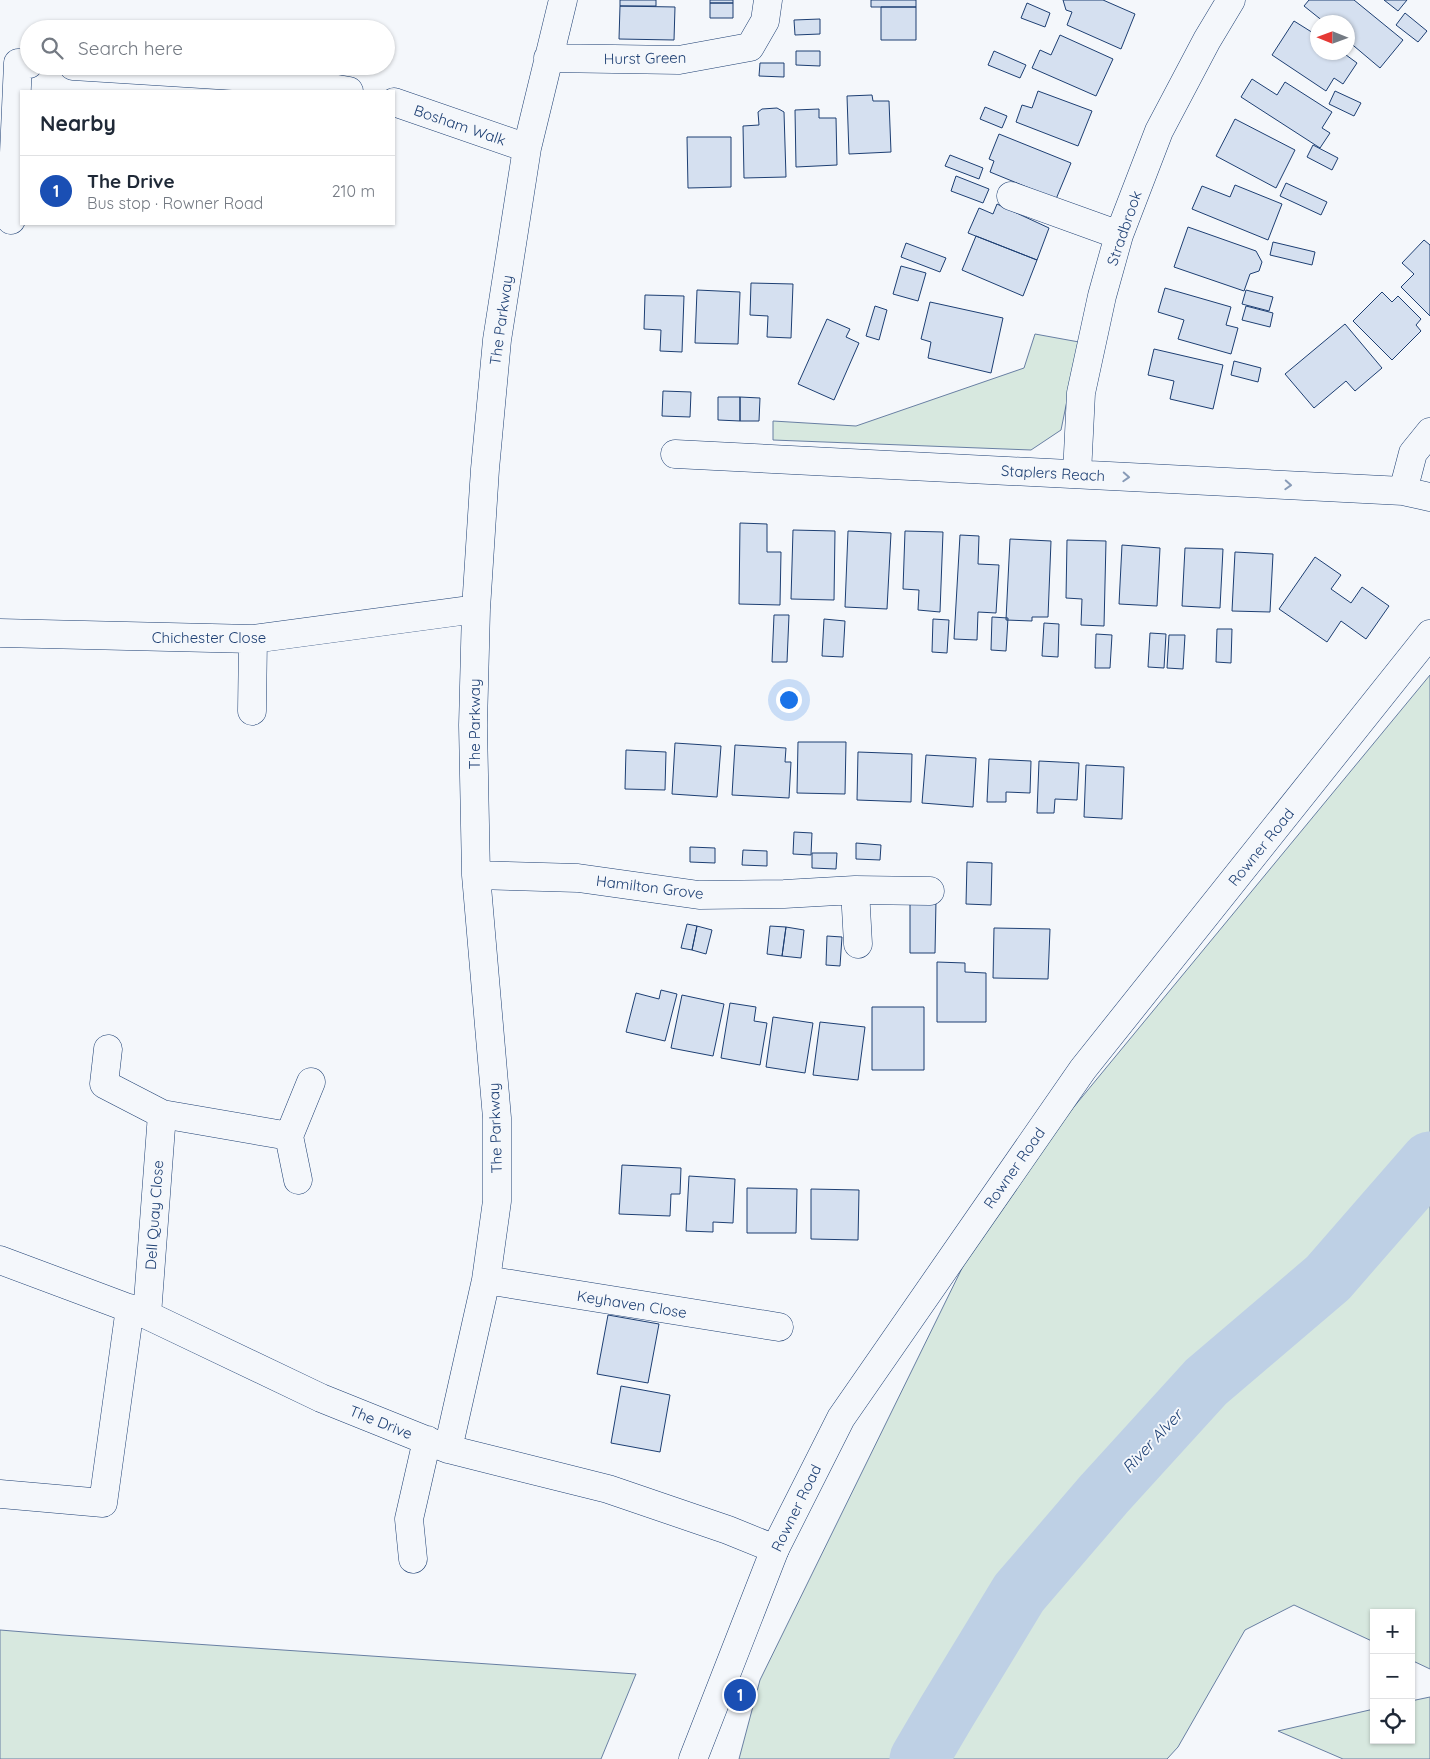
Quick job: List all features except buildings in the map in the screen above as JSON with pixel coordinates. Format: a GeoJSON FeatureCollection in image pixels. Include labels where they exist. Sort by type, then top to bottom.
{"type":"FeatureCollection","features":[{"type":"Feature","properties":{"kind":"street","name":"The Parkway"},"geometry":{"type":"LineString","coordinates":[[413,1559],[408,1519],[437,1445],[486,1280],[497,1202],[497,1118],[476,874],[473,725],[476,609],[485,469],[497,340],[527,148],[563,0]]}},
{"type":"Feature","properties":{"kind":"street","name":"Hurst Green"},"geometry":{"type":"LineString","coordinates":[[548,58],[679,60],[750,46],[765,21],[768,0]]}},
{"type":"Feature","properties":{"kind":"street","name":"Stradbrook"},"geometry":{"type":"LineString","coordinates":[[1077,474],[1081,393],[1102,296],[1119,235],[1159,131],[1207,40],[1231,0]]}},
{"type":"Feature","properties":{"kind":"street"},"geometry":{"type":"LineString","coordinates":[[11,220],[18,63],[20,63]]}},
{"type":"Feature","properties":{"kind":"street"},"geometry":{"type":"LineString","coordinates":[[216,75],[280,79],[343,90]]}},
{"type":"Feature","properties":{"kind":"street","name":"Bosham Walk"},"geometry":{"type":"LineString","coordinates":[[395,102],[527,148]]}},
{"type":"Feature","properties":{"kind":"street"},"geometry":{"type":"LineString","coordinates":[[1011,196],[1119,235]]}},
{"type":"Feature","properties":{"kind":"street"},"geometry":{"type":"LineString","coordinates":[[1403,491],[1413,453],[1430,432]]}},
{"type":"Feature","properties":{"kind":"street","name":"Staplers Reach"},"geometry":{"type":"LineString","coordinates":[[675,454],[1403,491],[1430,497]]}},
{"type":"Feature","properties":{"kind":"street","name":"Chichester Close"},"geometry":{"type":"LineString","coordinates":[[0,633],[253,639],[476,609]]}},
{"type":"Feature","properties":{"kind":"street","name":"Rowner Road"},"geometry":{"type":"LineString","coordinates":[[693,1759],[775,1549],[842,1418],[1083,1069],[1430,634]]}},
{"type":"Feature","properties":{"kind":"street"},"geometry":{"type":"LineString","coordinates":[[252,710],[253,639]]}},
{"type":"Feature","properties":{"kind":"street","name":"Hamilton Grove"},"geometry":{"type":"LineString","coordinates":[[476,874],[578,878],[699,895],[784,894],[855,890],[930,891]]}},
{"type":"Feature","properties":{"kind":"street"},"geometry":{"type":"LineString","coordinates":[[855,890],[858,944]]}},
{"type":"Feature","properties":{"kind":"street"},"geometry":{"type":"LineString","coordinates":[[108,1049],[104,1084],[162,1114],[289,1136]]}},
{"type":"Feature","properties":{"kind":"street"},"geometry":{"type":"LineString","coordinates":[[298,1180],[289,1136],[311,1082]]}},
{"type":"Feature","properties":{"kind":"street","name":"Dell Quay Close"},"geometry":{"type":"LineString","coordinates":[[0,1494],[103,1503],[138,1311],[162,1114]]}},
{"type":"Feature","properties":{"kind":"street","name":"The Drive"},"geometry":{"type":"LineString","coordinates":[[0,1260],[138,1311],[321,1398],[437,1445],[608,1489],[728,1530],[775,1549]]}},
{"type":"Feature","properties":{"kind":"street","name":"Keyhaven Close"},"geometry":{"type":"LineString","coordinates":[[486,1280],[779,1327]]}},
{"type":"Feature","properties":{"kind":"shaded area"},"geometry":{"type":"Polygon","coordinates":[[[1035,334],[1079,342],[1061,430],[1031,450],[773,440],[773,421],[856,426],[1024,368],[1035,334]]]}},
{"type":"Feature","properties":{"kind":"shaded area"},"geometry":{"type":"Polygon","coordinates":[[[1430,675],[1430,1669],[1415,1662],[1415,1609],[1370,1609],[1370,1640],[1294,1605],[1245,1630],[1178,1747],[1167,1759],[739,1759],[760,1680],[993,1205],[1430,675]]]}},
{"type":"Feature","properties":{"kind":"shaded area"},"geometry":{"type":"Polygon","coordinates":[[[0,1630],[636,1674],[601,1759],[0,1759],[0,1630]]]}},
{"type":"Feature","properties":{"kind":"shaded area"},"geometry":{"type":"Polygon","coordinates":[[[1430,1697],[1430,1759],[1343,1759],[1278,1731],[1370,1710],[1370,1744],[1415,1744],[1415,1700],[1430,1697]]]}},
{"type":"Feature","properties":{"kind":"waterway","name":"River Alver"},"geometry":{"type":"LineString","coordinates":[[919,1759],[1019,1593],[1104,1494],[1206,1382],[1328,1278],[1430,1161]]}},
{"type":"Feature","properties":{"kind":"place","name":"The Drive"},"geometry":{"type":"Point","coordinates":[740,1695]}}]}
